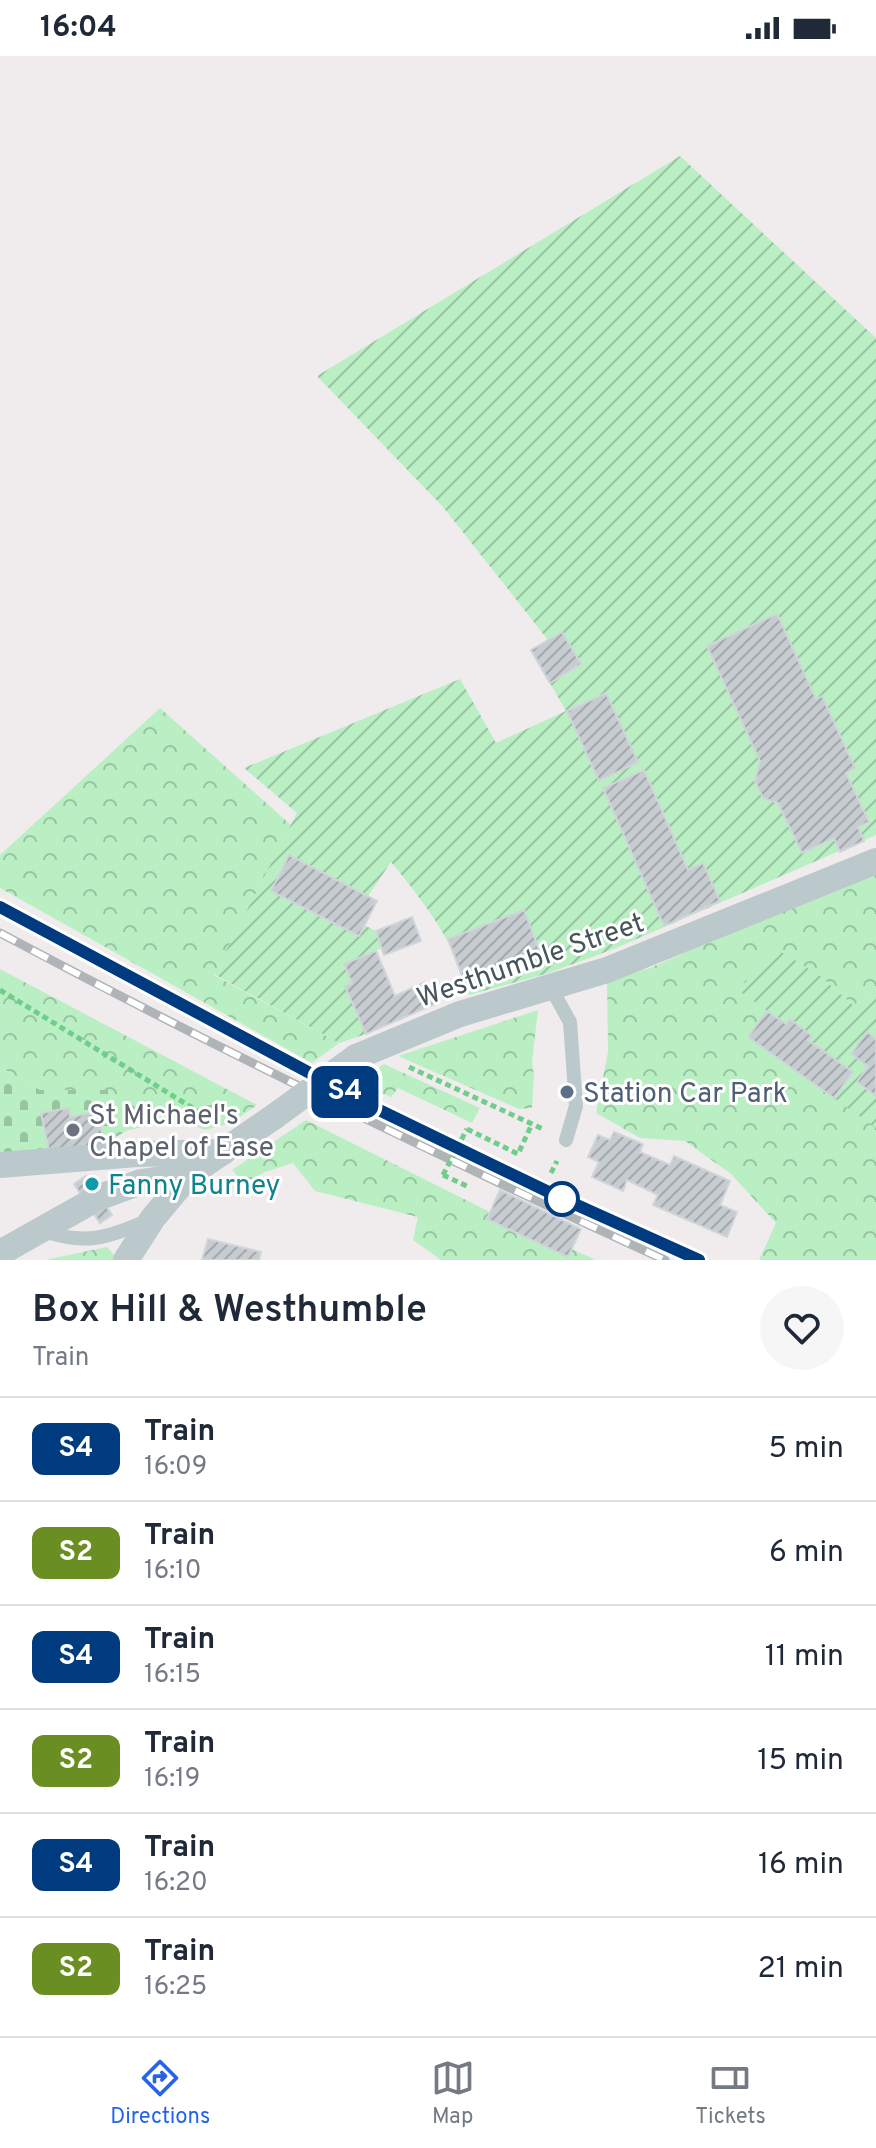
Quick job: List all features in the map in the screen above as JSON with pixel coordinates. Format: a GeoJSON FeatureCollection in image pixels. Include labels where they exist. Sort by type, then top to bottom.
{"type":"FeatureCollection","features":[{"type":"Feature","properties":{"kind":"street","name":"Westhumble Street"},"geometry":{"type":"LineString","coordinates":[[189,1175],[364,1053],[460,1014],[607,970],[876,861]]}},
{"type":"Feature","properties":{"kind":"street"},"geometry":{"type":"LineString","coordinates":[[0,1165],[233,1145]]}},
{"type":"Feature","properties":{"kind":"street"},"geometry":{"type":"LineString","coordinates":[[0,1253],[94,1200],[141,1182],[189,1175]]}},
{"type":"Feature","properties":{"kind":"street"},"geometry":{"type":"LineString","coordinates":[[126,1260],[153,1218],[189,1175]]}},
{"type":"Feature","properties":{"kind":"lane"},"geometry":{"type":"LineString","coordinates":[[551,988],[570,1022],[576,1106],[566,1140]]}},
{"type":"Feature","properties":{"kind":"lane"},"geometry":{"type":"LineString","coordinates":[[41,1230],[65,1239],[96,1239],[153,1218]]}},
{"type":"Feature","properties":{"kind":"path"},"geometry":{"type":"LineString","coordinates":[[0,990],[233,1145]]}},
{"type":"Feature","properties":{"kind":"path"},"geometry":{"type":"LineString","coordinates":[[364,1053],[532,1124],[518,1154],[467,1129],[443,1175],[469,1187]]}},
{"type":"Feature","properties":{"kind":"green space"},"geometry":{"type":"Polygon","coordinates":[[[680,156],[876,338],[876,835],[616,948],[549,973],[469,995],[447,940],[427,908],[391,862],[368,896],[289,855],[271,891],[358,936],[364,925],[376,931],[382,948],[345,964],[352,983],[346,986],[366,1034],[339,1043],[214,974],[297,813],[244,768],[460,679],[496,743],[566,711],[531,650],[548,640],[443,507],[317,376],[680,156]]]}},
{"type":"Feature","properties":{"kind":"green space"},"geometry":{"type":"Polygon","coordinates":[[[160,708],[291,825],[214,975],[339,1043],[312,1063],[0,888],[0,855],[160,708]]]}},
{"type":"Feature","properties":{"kind":"green space"},"geometry":{"type":"Polygon","coordinates":[[[876,874],[876,995],[853,1005],[819,975],[767,1011],[748,1036],[876,1103],[876,1260],[759,1260],[776,1223],[731,1174],[685,1141],[640,1138],[596,1113],[608,1052],[607,980],[650,968],[796,904],[876,874]]]}},
{"type":"Feature","properties":{"kind":"green space"},"geometry":{"type":"Polygon","coordinates":[[[776,949],[819,975],[853,1005],[876,995],[876,1128],[748,1037],[767,1011],[738,990],[776,949]]]}},
{"type":"Feature","properties":{"kind":"green space"},"geometry":{"type":"Polygon","coordinates":[[[0,969],[257,1105],[231,1123],[205,1130],[176,1119],[126,1131],[109,1090],[40,1090],[0,1067],[0,969]]]}},
{"type":"Feature","properties":{"kind":"green space"},"geometry":{"type":"Polygon","coordinates":[[[538,1010],[532,1062],[532,1108],[519,1109],[398,1056],[538,1010]]]}},
{"type":"Feature","properties":{"kind":"green space"},"geometry":{"type":"Polygon","coordinates":[[[384,1064],[480,1108],[472,1123],[398,1088],[391,1097],[359,1083],[384,1064]]]}},
{"type":"Feature","properties":{"kind":"green space"},"geometry":{"type":"Polygon","coordinates":[[[0,1067],[40,1090],[109,1090],[126,1131],[104,1144],[0,1158],[0,1067]]]}},
{"type":"Feature","properties":{"kind":"green space"},"geometry":{"type":"Polygon","coordinates":[[[306,1120],[490,1212],[488,1219],[568,1257],[572,1249],[596,1260],[441,1260],[413,1240],[418,1217],[315,1191],[293,1163],[265,1172],[245,1183],[232,1170],[306,1120]]]}},
{"type":"Feature","properties":{"kind":"green space"},"geometry":{"type":"Polygon","coordinates":[[[107,1247],[115,1256],[113,1260],[45,1260],[107,1247]]]}},
{"type":"Feature","properties":{"kind":"building"},"geometry":{"type":"Polygon","coordinates":[[[777,614],[816,699],[822,696],[855,768],[846,773],[869,822],[858,827],[864,841],[840,852],[834,838],[802,853],[778,803],[763,798],[755,781],[760,761],[707,646],[777,614]]]}},
{"type":"Feature","properties":{"kind":"building"},"geometry":{"type":"Polygon","coordinates":[[[562,632],[581,664],[550,683],[531,650],[562,632]]]}},
{"type":"Feature","properties":{"kind":"building"},"geometry":{"type":"Polygon","coordinates":[[[606,693],[638,762],[599,781],[567,711],[606,693]]]}},
{"type":"Feature","properties":{"kind":"building"},"geometry":{"type":"Polygon","coordinates":[[[644,770],[688,870],[703,863],[720,901],[664,926],[603,788],[644,770]]]}},
{"type":"Feature","properties":{"kind":"building"},"geometry":{"type":"Polygon","coordinates":[[[289,855],[377,901],[359,936],[271,891],[289,855]]]}},
{"type":"Feature","properties":{"kind":"building"},"geometry":{"type":"Polygon","coordinates":[[[524,910],[541,955],[465,984],[448,939],[524,910]]]}},
{"type":"Feature","properties":{"kind":"building"},"geometry":{"type":"Polygon","coordinates":[[[412,917],[421,941],[384,955],[376,931],[412,917]]]}},
{"type":"Feature","properties":{"kind":"building"},"geometry":{"type":"Polygon","coordinates":[[[376,951],[395,996],[425,982],[435,1004],[366,1034],[345,986],[352,983],[344,964],[376,951]]]}},
{"type":"Feature","properties":{"kind":"building"},"geometry":{"type":"Polygon","coordinates":[[[767,1011],[786,1024],[790,1019],[812,1036],[808,1040],[853,1072],[834,1098],[748,1037],[767,1011]]]}},
{"type":"Feature","properties":{"kind":"building"},"geometry":{"type":"Polygon","coordinates":[[[867,1032],[876,1039],[876,1096],[857,1082],[868,1066],[851,1054],[867,1032]]]}},
{"type":"Feature","properties":{"kind":"building","name":"St Michael's Chapel of Ease"},"geometry":{"type":"Polygon","coordinates":[[[69,1108],[70,1117],[98,1111],[104,1144],[50,1155],[41,1113],[69,1108]]]}},
{"type":"Feature","properties":{"kind":"building"},"geometry":{"type":"Polygon","coordinates":[[[614,1132],[643,1144],[640,1152],[670,1165],[674,1156],[730,1181],[720,1205],[737,1212],[727,1237],[653,1205],[658,1195],[627,1180],[623,1191],[592,1177],[599,1162],[588,1157],[598,1135],[610,1140],[614,1132]]]}},
{"type":"Feature","properties":{"kind":"building"},"geometry":{"type":"Polygon","coordinates":[[[86,1176],[112,1215],[100,1223],[74,1184],[86,1176]]]}},
{"type":"Feature","properties":{"kind":"building"},"geometry":{"type":"Polygon","coordinates":[[[500,1190],[581,1229],[568,1257],[487,1219],[500,1190]]]}},
{"type":"Feature","properties":{"kind":"building"},"geometry":{"type":"Polygon","coordinates":[[[208,1239],[261,1252],[259,1260],[202,1260],[208,1239]]]}},
{"type":"Feature","properties":{"kind":"railway"},"geometry":{"type":"LineString","coordinates":[[0,907],[377,1109],[559,1197],[699,1260]]}},
{"type":"Feature","properties":{"kind":"railway"},"geometry":{"type":"LineString","coordinates":[[0,933],[330,1101],[665,1260]]}},
{"type":"Feature","properties":{"kind":"train","name":"S4"},"geometry":{"type":"LineString","coordinates":[[0,907],[377,1109],[559,1197],[699,1260]]}},
{"type":"Feature","properties":{"kind":"place","name":"Station Car Park"},"geometry":{"type":"Point","coordinates":[567,1092]}},
{"type":"Feature","properties":{"kind":"place","name":"St Michael's Chapel of Ease"},"geometry":{"type":"Point","coordinates":[73,1130]}},
{"type":"Feature","properties":{"kind":"place","name":"Fanny Burney"},"geometry":{"type":"Point","coordinates":[92,1184]}}]}
